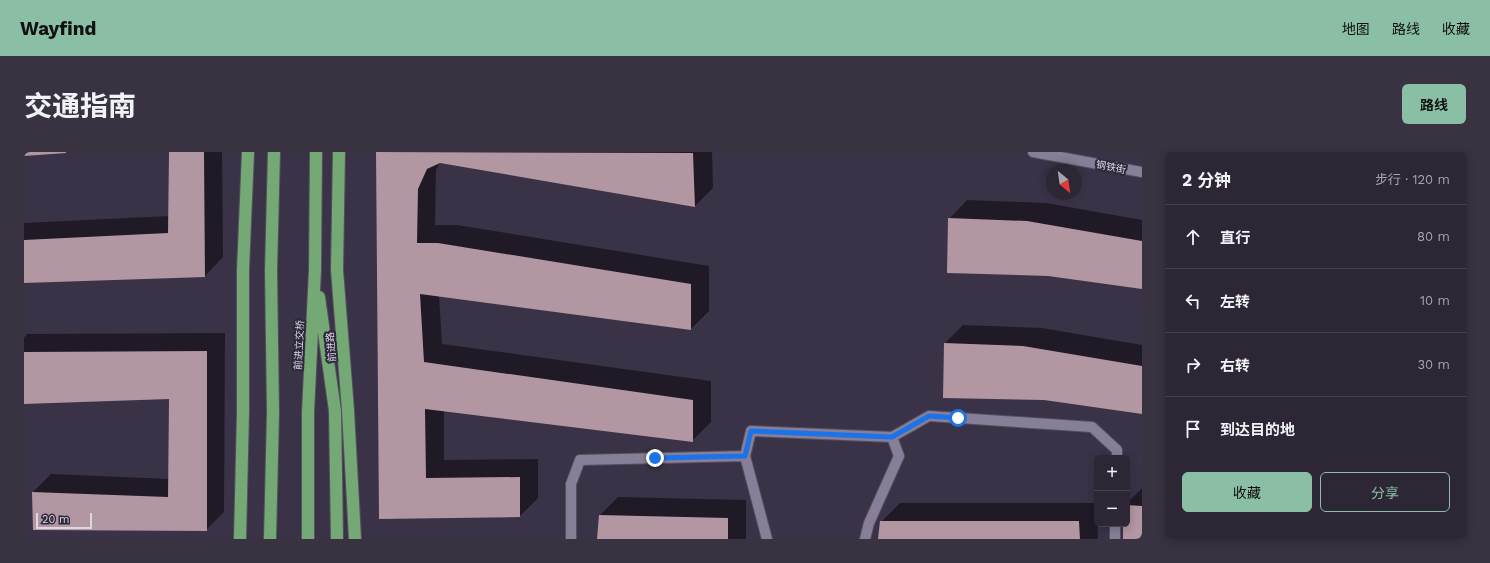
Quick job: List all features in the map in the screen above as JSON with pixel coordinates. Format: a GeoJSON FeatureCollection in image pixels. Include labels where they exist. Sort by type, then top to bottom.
{"type":"FeatureCollection","features":[{"type":"Feature","properties":{"kind":"highway"},"geometry":{"type":"LineString","coordinates":[[240,539],[243,412],[243,270],[248,152]]}},
{"type":"Feature","properties":{"kind":"highway"},"geometry":{"type":"LineString","coordinates":[[270,539],[272,413],[271,271],[274,152]]}},
{"type":"Feature","properties":{"kind":"highway","name":"前进立交桥"},"geometry":{"type":"LineString","coordinates":[[308,539],[308,412],[315,270],[316,152]]}},
{"type":"Feature","properties":{"kind":"highway","name":"前进路"},"geometry":{"type":"LineString","coordinates":[[339,152],[337,270],[348,410],[355,539]]}},
{"type":"Feature","properties":{"kind":"highway"},"geometry":{"type":"LineString","coordinates":[[315,270],[336,411],[337,539]]}},
{"type":"Feature","properties":{"kind":"street","name":"钢铁街"},"geometry":{"type":"LineString","coordinates":[[1033,152],[1142,172]]}},
{"type":"Feature","properties":{"kind":"street"},"geometry":{"type":"LineString","coordinates":[[766,539],[745,456],[751,431],[892,437],[929,416],[1092,427],[1117,450],[1117,455]]}},
{"type":"Feature","properties":{"kind":"street"},"geometry":{"type":"LineString","coordinates":[[865,539],[869,523],[899,456],[892,437]]}},
{"type":"Feature","properties":{"kind":"street"},"geometry":{"type":"LineString","coordinates":[[571,539],[571,484],[580,460],[745,456]]}},
{"type":"Feature","properties":{"kind":"street"},"geometry":{"type":"LineString","coordinates":[[1115,527],[1115,539]]}},
{"type":"Feature","properties":{"kind":"building"},"geometry":{"type":"Polygon","coordinates":[[[24,152],[66,152],[66,153],[24,156],[24,152]]]}},
{"type":"Feature","properties":{"kind":"building"},"geometry":{"type":"Polygon","coordinates":[[[169,152],[204,152],[205,277],[24,283],[24,240],[168,233],[169,152]]]}},
{"type":"Feature","properties":{"kind":"building"},"geometry":{"type":"Polygon","coordinates":[[[376,152],[693,153],[695,207],[440,163],[427,169],[418,189],[417,243],[438,243],[691,284],[691,330],[420,294],[424,362],[693,400],[693,442],[425,409],[426,478],[520,477],[520,517],[379,519],[376,152]]]}},
{"type":"Feature","properties":{"kind":"building"},"geometry":{"type":"Polygon","coordinates":[[[948,218],[1027,221],[1142,241],[1142,289],[1048,276],[947,273],[948,218]]]}},
{"type":"Feature","properties":{"kind":"building"},"geometry":{"type":"Polygon","coordinates":[[[944,343],[1023,346],[1142,366],[1142,414],[1044,400],[943,398],[944,343]]]}},
{"type":"Feature","properties":{"kind":"building"},"geometry":{"type":"Polygon","coordinates":[[[207,351],[207,531],[33,530],[32,492],[168,497],[169,399],[24,404],[24,352],[207,351]]]}},
{"type":"Feature","properties":{"kind":"building"},"geometry":{"type":"Polygon","coordinates":[[[1130,505],[1142,506],[1142,539],[1123,539],[1123,527],[1130,527],[1130,505]]]}},
{"type":"Feature","properties":{"kind":"building"},"geometry":{"type":"Polygon","coordinates":[[[599,515],[728,518],[728,539],[597,539],[599,515]]]}},
{"type":"Feature","properties":{"kind":"building"},"geometry":{"type":"Polygon","coordinates":[[[880,521],[1079,521],[1080,539],[878,539],[880,521]]]}},
{"type":"Feature","properties":{"kind":"route"},"geometry":{"type":"LineString","coordinates":[[655,458],[745,456],[751,431],[892,437],[929,416],[958,418]]}}]}
